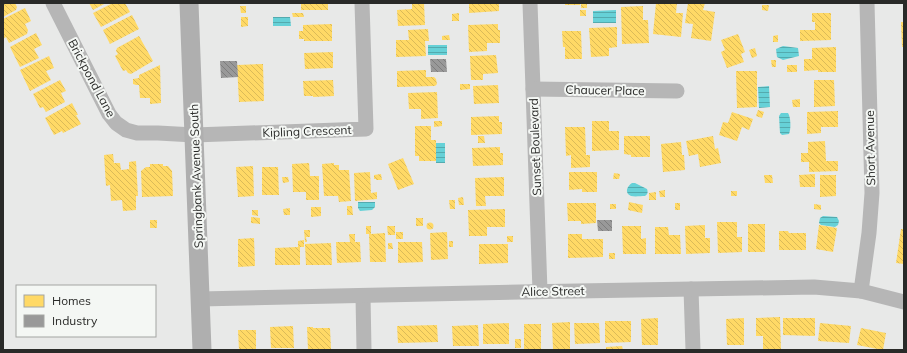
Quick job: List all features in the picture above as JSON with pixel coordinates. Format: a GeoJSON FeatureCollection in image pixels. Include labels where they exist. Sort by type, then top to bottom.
{"type":"FeatureCollection","features":[{"type":"Feature","properties":{"kind":"main road","name":"Springbank Avenue South"},"geometry":{"type":"LineString","coordinates":[[188,3],[202,350]]}},
{"type":"Feature","properties":{"kind":"street","name":"Brickpond Lane"},"geometry":{"type":"LineString","coordinates":[[54,3],[109,114],[116,123],[126,130],[137,133],[194,135]]}},
{"type":"Feature","properties":{"kind":"street","name":"Kipling Crescent"},"geometry":{"type":"LineString","coordinates":[[194,135],[366,129],[362,3]]}},
{"type":"Feature","properties":{"kind":"street","name":"Sunset Boulevard"},"geometry":{"type":"LineString","coordinates":[[530,3],[540,291]]}},
{"type":"Feature","properties":{"kind":"street","name":"Short Avenue"},"geometry":{"type":"LineString","coordinates":[[861,292],[869,238],[872,193],[866,3]]}},
{"type":"Feature","properties":{"kind":"street","name":"Chaucer Place"},"geometry":{"type":"LineString","coordinates":[[533,89],[677,91]]}},
{"type":"Feature","properties":{"kind":"street","name":"Alice Street"},"geometry":{"type":"LineString","coordinates":[[200,299],[540,291],[814,287],[837,288],[861,292],[904,302]]}},
{"type":"Feature","properties":{"kind":"street"},"geometry":{"type":"LineString","coordinates":[[691,289],[693,350]]}},
{"type":"Feature","properties":{"kind":"street"},"geometry":{"type":"LineString","coordinates":[[363,296],[364,350]]}},
{"type":"Feature","properties":{"kind":"water"},"geometry":{"type":"Polygon","coordinates":[[[616,10],[616,23],[593,23],[593,11],[616,10]]]}},
{"type":"Feature","properties":{"kind":"water"},"geometry":{"type":"Polygon","coordinates":[[[273,17],[290,17],[291,26],[273,26],[273,17]]]}},
{"type":"Feature","properties":{"kind":"water"},"geometry":{"type":"Polygon","coordinates":[[[428,45],[447,45],[447,55],[428,55],[428,45]]]}},
{"type":"Feature","properties":{"kind":"water"},"geometry":{"type":"Polygon","coordinates":[[[783,46],[798,48],[799,56],[783,60],[777,57],[776,49],[783,46]]]}},
{"type":"Feature","properties":{"kind":"water"},"geometry":{"type":"Polygon","coordinates":[[[769,86],[770,107],[759,108],[758,87],[769,86]]]}},
{"type":"Feature","properties":{"kind":"water"},"geometry":{"type":"Polygon","coordinates":[[[781,113],[788,113],[790,117],[789,134],[782,135],[780,133],[779,116],[781,113]]]}},
{"type":"Feature","properties":{"kind":"water"},"geometry":{"type":"Polygon","coordinates":[[[436,143],[445,143],[445,163],[436,163],[436,143]]]}},
{"type":"Feature","properties":{"kind":"water"},"geometry":{"type":"Polygon","coordinates":[[[632,183],[647,189],[647,194],[645,196],[629,195],[627,190],[632,183]]]}},
{"type":"Feature","properties":{"kind":"water"},"geometry":{"type":"Polygon","coordinates":[[[358,202],[375,202],[375,207],[372,210],[360,211],[358,208],[358,202]]]}},
{"type":"Feature","properties":{"kind":"water"},"geometry":{"type":"Polygon","coordinates":[[[823,216],[837,217],[839,221],[838,225],[835,227],[821,225],[819,223],[820,218],[823,216]]]}},
{"type":"Feature","properties":{"kind":"building: Homes"},"geometry":{"type":"Polygon","coordinates":[[[3,3],[15,3],[17,7],[16,10],[3,17],[3,3]]]}},
{"type":"Feature","properties":{"kind":"building: Homes"},"geometry":{"type":"Polygon","coordinates":[[[89,3],[106,3],[93,10],[89,3]]]}},
{"type":"Feature","properties":{"kind":"building: Homes"},"geometry":{"type":"Polygon","coordinates":[[[113,3],[125,3],[130,12],[101,27],[93,13],[113,3]]]}},
{"type":"Feature","properties":{"kind":"building: Homes"},"geometry":{"type":"Polygon","coordinates":[[[301,3],[328,3],[328,10],[301,10],[301,3]]]}},
{"type":"Feature","properties":{"kind":"building: Homes"},"geometry":{"type":"Polygon","coordinates":[[[412,3],[424,3],[425,25],[398,26],[397,10],[412,9],[412,3]]]}},
{"type":"Feature","properties":{"kind":"building: Homes"},"geometry":{"type":"Polygon","coordinates":[[[469,3],[499,3],[499,11],[469,13],[469,3]]]}},
{"type":"Feature","properties":{"kind":"building: Homes"},"geometry":{"type":"Polygon","coordinates":[[[565,3],[580,3],[580,5],[565,5],[565,3]]]}},
{"type":"Feature","properties":{"kind":"building: Homes"},"geometry":{"type":"Polygon","coordinates":[[[581,3],[587,3],[587,8],[581,8],[581,3]]]}},
{"type":"Feature","properties":{"kind":"building: Homes"},"geometry":{"type":"Polygon","coordinates":[[[656,3],[677,3],[676,13],[683,13],[681,37],[653,34],[656,3]]]}},
{"type":"Feature","properties":{"kind":"building: Homes"},"geometry":{"type":"Polygon","coordinates":[[[688,3],[705,3],[703,10],[715,12],[711,41],[691,38],[693,24],[685,23],[688,3]]]}},
{"type":"Feature","properties":{"kind":"building: Homes"},"geometry":{"type":"Polygon","coordinates":[[[762,5],[769,5],[768,11],[762,10],[762,5]]]}},
{"type":"Feature","properties":{"kind":"building: Homes"},"geometry":{"type":"Polygon","coordinates":[[[240,6],[246,6],[246,13],[241,13],[240,6]]]}},
{"type":"Feature","properties":{"kind":"building: Homes"},"geometry":{"type":"Polygon","coordinates":[[[643,6],[643,20],[648,20],[649,43],[622,44],[621,7],[643,6]]]}},
{"type":"Feature","properties":{"kind":"building: Homes"},"geometry":{"type":"Polygon","coordinates":[[[25,8],[31,21],[25,24],[28,30],[27,34],[9,43],[6,37],[3,39],[3,19],[25,8]]]}},
{"type":"Feature","properties":{"kind":"building: Homes"},"geometry":{"type":"Polygon","coordinates":[[[580,10],[586,10],[586,16],[580,16],[580,10]]]}},
{"type":"Feature","properties":{"kind":"building: Homes"},"geometry":{"type":"Polygon","coordinates":[[[292,13],[303,13],[304,17],[293,17],[292,13]]]}},
{"type":"Feature","properties":{"kind":"building: Homes"},"geometry":{"type":"Polygon","coordinates":[[[459,13],[459,21],[452,21],[452,14],[459,13]]]}},
{"type":"Feature","properties":{"kind":"building: Homes"},"geometry":{"type":"Polygon","coordinates":[[[812,13],[831,13],[831,40],[800,41],[800,30],[815,30],[815,22],[812,22],[812,13]]]}},
{"type":"Feature","properties":{"kind":"building: Homes"},"geometry":{"type":"Polygon","coordinates":[[[132,15],[139,29],[110,44],[103,30],[132,15]]]}},
{"type":"Feature","properties":{"kind":"building: Homes"},"geometry":{"type":"Polygon","coordinates":[[[241,17],[248,17],[248,26],[241,27],[241,17]]]}},
{"type":"Feature","properties":{"kind":"building: Homes"},"geometry":{"type":"Polygon","coordinates":[[[901,22],[904,22],[904,47],[902,47],[901,22]]]}},
{"type":"Feature","properties":{"kind":"building: Homes"},"geometry":{"type":"Polygon","coordinates":[[[332,24],[332,41],[304,41],[304,39],[299,39],[299,31],[303,31],[303,25],[332,24]]]}},
{"type":"Feature","properties":{"kind":"building: Homes"},"geometry":{"type":"Polygon","coordinates":[[[498,24],[498,30],[500,30],[500,43],[487,43],[487,51],[469,52],[468,25],[498,24]]]}},
{"type":"Feature","properties":{"kind":"building: Homes"},"geometry":{"type":"Polygon","coordinates":[[[617,27],[617,47],[609,48],[609,56],[591,57],[589,28],[617,27]]]}},
{"type":"Feature","properties":{"kind":"building: Homes"},"geometry":{"type":"Polygon","coordinates":[[[428,29],[429,41],[425,41],[426,56],[396,57],[396,40],[409,40],[408,30],[428,29]]]}},
{"type":"Feature","properties":{"kind":"building: Homes"},"geometry":{"type":"Polygon","coordinates":[[[562,31],[581,31],[582,59],[565,59],[565,47],[563,47],[562,31]]]}},
{"type":"Feature","properties":{"kind":"building: Homes"},"geometry":{"type":"Polygon","coordinates":[[[36,33],[42,45],[34,49],[39,58],[20,67],[10,47],[36,33]]]}},
{"type":"Feature","properties":{"kind":"building: Homes"},"geometry":{"type":"Polygon","coordinates":[[[738,34],[745,52],[741,54],[744,62],[727,68],[721,52],[725,50],[721,40],[738,34]]]}},
{"type":"Feature","properties":{"kind":"building: Homes"},"geometry":{"type":"Polygon","coordinates":[[[449,35],[450,40],[442,40],[442,36],[449,35]]]}},
{"type":"Feature","properties":{"kind":"building: Homes"},"geometry":{"type":"Polygon","coordinates":[[[778,35],[778,42],[773,42],[773,36],[778,35]]]}},
{"type":"Feature","properties":{"kind":"building: Homes"},"geometry":{"type":"Polygon","coordinates":[[[139,36],[153,61],[131,74],[126,70],[123,71],[115,56],[118,54],[116,51],[117,48],[139,36]]]}},
{"type":"Feature","properties":{"kind":"building: Homes"},"geometry":{"type":"Polygon","coordinates":[[[836,47],[836,72],[818,72],[818,70],[804,71],[804,59],[812,59],[812,48],[836,47]]]}},
{"type":"Feature","properties":{"kind":"building: Homes"},"geometry":{"type":"Polygon","coordinates":[[[755,48],[757,56],[752,58],[749,50],[755,48]]]}},
{"type":"Feature","properties":{"kind":"building: Homes"},"geometry":{"type":"Polygon","coordinates":[[[333,52],[333,68],[305,69],[304,53],[333,52]]]}},
{"type":"Feature","properties":{"kind":"building: Homes"},"geometry":{"type":"Polygon","coordinates":[[[496,55],[498,73],[483,74],[483,80],[471,80],[470,56],[496,55]]]}},
{"type":"Feature","properties":{"kind":"building: Homes"},"geometry":{"type":"Polygon","coordinates":[[[49,56],[54,68],[46,71],[51,80],[30,91],[20,70],[49,56]]]}},
{"type":"Feature","properties":{"kind":"building: Homes"},"geometry":{"type":"Polygon","coordinates":[[[771,60],[776,60],[776,67],[772,67],[771,60]]]}},
{"type":"Feature","properties":{"kind":"building: Homes"},"geometry":{"type":"Polygon","coordinates":[[[263,64],[264,101],[239,102],[237,65],[263,64]]]}},
{"type":"Feature","properties":{"kind":"building: Homes"},"geometry":{"type":"Polygon","coordinates":[[[160,65],[161,103],[150,104],[150,98],[140,98],[139,85],[133,84],[133,79],[139,78],[139,75],[160,65]]]}},
{"type":"Feature","properties":{"kind":"building: Homes"},"geometry":{"type":"Polygon","coordinates":[[[787,65],[797,65],[797,72],[787,72],[787,65]]]}},
{"type":"Feature","properties":{"kind":"building: Homes"},"geometry":{"type":"Polygon","coordinates":[[[426,70],[426,77],[434,77],[436,79],[437,84],[435,86],[397,87],[397,71],[426,70]]]}},
{"type":"Feature","properties":{"kind":"building: Homes"},"geometry":{"type":"Polygon","coordinates":[[[736,71],[757,71],[757,107],[737,108],[736,71]]]}},
{"type":"Feature","properties":{"kind":"building: Homes"},"geometry":{"type":"Polygon","coordinates":[[[60,80],[66,91],[61,93],[65,102],[46,112],[43,107],[40,108],[33,94],[60,80]]]}},
{"type":"Feature","properties":{"kind":"building: Homes"},"geometry":{"type":"Polygon","coordinates":[[[333,80],[334,96],[304,96],[303,81],[333,80]]]}},
{"type":"Feature","properties":{"kind":"building: Homes"},"geometry":{"type":"Polygon","coordinates":[[[814,80],[834,80],[835,106],[814,107],[814,80]]]}},
{"type":"Feature","properties":{"kind":"building: Homes"},"geometry":{"type":"Polygon","coordinates":[[[460,84],[470,84],[470,89],[460,90],[460,84]]]}},
{"type":"Feature","properties":{"kind":"building: Homes"},"geometry":{"type":"Polygon","coordinates":[[[498,85],[499,103],[474,104],[473,86],[498,85]]]}},
{"type":"Feature","properties":{"kind":"building: Homes"},"geometry":{"type":"Polygon","coordinates":[[[437,92],[438,118],[421,119],[421,109],[409,109],[408,93],[437,92]]]}},
{"type":"Feature","properties":{"kind":"building: Homes"},"geometry":{"type":"Polygon","coordinates":[[[800,99],[800,107],[793,107],[792,100],[800,99]]]}},
{"type":"Feature","properties":{"kind":"building: Homes"},"geometry":{"type":"Polygon","coordinates":[[[72,103],[81,124],[63,133],[62,131],[54,135],[45,118],[72,103]]]}},
{"type":"Feature","properties":{"kind":"building: Homes"},"geometry":{"type":"Polygon","coordinates":[[[758,110],[764,112],[762,118],[756,116],[758,110]]]}},
{"type":"Feature","properties":{"kind":"building: Homes"},"geometry":{"type":"Polygon","coordinates":[[[838,111],[838,127],[821,127],[821,133],[807,134],[807,112],[838,111]]]}},
{"type":"Feature","properties":{"kind":"building: Homes"},"geometry":{"type":"Polygon","coordinates":[[[732,112],[753,119],[749,130],[742,127],[737,141],[719,135],[723,122],[728,123],[732,112]]]}},
{"type":"Feature","properties":{"kind":"building: Homes"},"geometry":{"type":"Polygon","coordinates":[[[499,116],[499,122],[502,122],[502,134],[471,135],[471,117],[499,116]]]}},
{"type":"Feature","properties":{"kind":"building: Homes"},"geometry":{"type":"Polygon","coordinates":[[[434,121],[442,121],[442,126],[434,127],[434,121]]]}},
{"type":"Feature","properties":{"kind":"building: Homes"},"geometry":{"type":"Polygon","coordinates":[[[592,121],[609,121],[609,131],[619,131],[619,150],[592,151],[592,121]]]}},
{"type":"Feature","properties":{"kind":"building: Homes"},"geometry":{"type":"Polygon","coordinates":[[[415,126],[431,126],[431,140],[436,140],[436,161],[419,161],[419,156],[415,156],[415,126]]]}},
{"type":"Feature","properties":{"kind":"building: Homes"},"geometry":{"type":"Polygon","coordinates":[[[565,127],[585,127],[586,155],[590,155],[590,167],[571,168],[571,155],[566,156],[565,127]]]}},
{"type":"Feature","properties":{"kind":"building: Homes"},"geometry":{"type":"Polygon","coordinates":[[[478,136],[484,136],[485,143],[478,143],[478,136]]]}},
{"type":"Feature","properties":{"kind":"building: Homes"},"geometry":{"type":"Polygon","coordinates":[[[624,136],[650,136],[650,157],[631,157],[631,155],[624,154],[624,136]]]}},
{"type":"Feature","properties":{"kind":"building: Homes"},"geometry":{"type":"Polygon","coordinates":[[[713,136],[715,149],[718,148],[721,163],[700,167],[698,154],[689,156],[686,141],[713,136]]]}},
{"type":"Feature","properties":{"kind":"building: Homes"},"geometry":{"type":"Polygon","coordinates":[[[825,141],[826,161],[838,161],[838,171],[809,172],[809,162],[801,162],[801,153],[808,153],[808,142],[825,141]]]}},
{"type":"Feature","properties":{"kind":"building: Homes"},"geometry":{"type":"Polygon","coordinates":[[[681,142],[685,170],[663,172],[661,144],[681,142]]]}},
{"type":"Feature","properties":{"kind":"building: Homes"},"geometry":{"type":"Polygon","coordinates":[[[500,147],[500,153],[503,153],[503,165],[473,166],[472,148],[500,147]]]}},
{"type":"Feature","properties":{"kind":"building: Homes"},"geometry":{"type":"Polygon","coordinates":[[[113,154],[114,163],[120,163],[121,170],[129,169],[129,162],[136,161],[138,196],[136,196],[136,210],[123,211],[122,200],[111,201],[110,185],[106,186],[104,155],[113,154]]]}},
{"type":"Feature","properties":{"kind":"building: Homes"},"geometry":{"type":"Polygon","coordinates":[[[403,158],[414,184],[398,190],[388,164],[403,158]]]}},
{"type":"Feature","properties":{"kind":"building: Homes"},"geometry":{"type":"Polygon","coordinates":[[[309,163],[310,176],[319,176],[319,200],[306,200],[306,192],[293,192],[292,164],[309,163]]]}},
{"type":"Feature","properties":{"kind":"building: Homes"},"geometry":{"type":"Polygon","coordinates":[[[334,163],[334,165],[339,165],[339,170],[349,170],[351,201],[339,202],[338,196],[324,196],[322,164],[334,163]]]}},
{"type":"Feature","properties":{"kind":"building: Homes"},"geometry":{"type":"Polygon","coordinates":[[[150,164],[163,164],[163,166],[168,166],[172,171],[173,196],[142,197],[141,171],[146,167],[150,167],[150,164]]]}},
{"type":"Feature","properties":{"kind":"building: Homes"},"geometry":{"type":"Polygon","coordinates":[[[253,166],[254,196],[238,197],[236,167],[253,166]]]}},
{"type":"Feature","properties":{"kind":"building: Homes"},"geometry":{"type":"Polygon","coordinates":[[[262,167],[278,167],[279,195],[262,195],[262,167]]]}},
{"type":"Feature","properties":{"kind":"building: Homes"},"geometry":{"type":"Polygon","coordinates":[[[370,172],[371,193],[377,192],[377,199],[355,201],[354,173],[370,172]]]}},
{"type":"Feature","properties":{"kind":"building: Homes"},"geometry":{"type":"Polygon","coordinates":[[[569,172],[597,172],[597,192],[582,192],[582,189],[569,190],[569,172]]]}},
{"type":"Feature","properties":{"kind":"building: Homes"},"geometry":{"type":"Polygon","coordinates":[[[614,173],[620,174],[619,179],[613,179],[614,173]]]}},
{"type":"Feature","properties":{"kind":"building: Homes"},"geometry":{"type":"Polygon","coordinates":[[[381,174],[382,180],[374,179],[374,175],[381,174]]]}},
{"type":"Feature","properties":{"kind":"building: Homes"},"geometry":{"type":"Polygon","coordinates":[[[815,174],[815,187],[800,187],[799,175],[815,174]]]}},
{"type":"Feature","properties":{"kind":"building: Homes"},"geometry":{"type":"Polygon","coordinates":[[[764,175],[772,175],[773,183],[765,183],[764,175]]]}},
{"type":"Feature","properties":{"kind":"building: Homes"},"geometry":{"type":"Polygon","coordinates":[[[820,175],[836,175],[836,196],[820,197],[820,175]]]}},
{"type":"Feature","properties":{"kind":"building: Homes"},"geometry":{"type":"Polygon","coordinates":[[[282,177],[288,177],[289,182],[283,183],[282,177]]]}},
{"type":"Feature","properties":{"kind":"building: Homes"},"geometry":{"type":"Polygon","coordinates":[[[504,177],[504,196],[485,196],[486,206],[476,206],[475,178],[504,177]]]}},
{"type":"Feature","properties":{"kind":"building: Homes"},"geometry":{"type":"Polygon","coordinates":[[[665,190],[665,197],[660,197],[659,191],[665,190]]]}},
{"type":"Feature","properties":{"kind":"building: Homes"},"geometry":{"type":"Polygon","coordinates":[[[731,191],[737,191],[737,196],[731,196],[731,191]]]}},
{"type":"Feature","properties":{"kind":"building: Homes"},"geometry":{"type":"Polygon","coordinates":[[[656,192],[656,200],[649,200],[649,193],[656,192]]]}},
{"type":"Feature","properties":{"kind":"building: Homes"},"geometry":{"type":"Polygon","coordinates":[[[463,197],[464,205],[459,205],[458,198],[463,197]]]}},
{"type":"Feature","properties":{"kind":"building: Homes"},"geometry":{"type":"Polygon","coordinates":[[[449,200],[455,200],[455,209],[450,209],[449,200]]]}},
{"type":"Feature","properties":{"kind":"building: Homes"},"geometry":{"type":"Polygon","coordinates":[[[629,202],[643,205],[642,213],[628,210],[629,202]]]}},
{"type":"Feature","properties":{"kind":"building: Homes"},"geometry":{"type":"Polygon","coordinates":[[[567,203],[596,203],[596,223],[581,224],[581,221],[568,221],[567,203]]]}},
{"type":"Feature","properties":{"kind":"building: Homes"},"geometry":{"type":"Polygon","coordinates":[[[675,203],[680,203],[680,210],[675,210],[675,203]]]}},
{"type":"Feature","properties":{"kind":"building: Homes"},"geometry":{"type":"Polygon","coordinates":[[[610,204],[616,204],[616,209],[610,209],[610,204]]]}},
{"type":"Feature","properties":{"kind":"building: Homes"},"geometry":{"type":"Polygon","coordinates":[[[814,204],[821,205],[821,210],[814,209],[814,204]]]}},
{"type":"Feature","properties":{"kind":"building: Homes"},"geometry":{"type":"Polygon","coordinates":[[[347,206],[352,206],[353,215],[347,215],[347,206]]]}},
{"type":"Feature","properties":{"kind":"building: Homes"},"geometry":{"type":"Polygon","coordinates":[[[311,207],[321,207],[321,216],[311,217],[311,207]]]}},
{"type":"Feature","properties":{"kind":"building: Homes"},"geometry":{"type":"Polygon","coordinates":[[[290,208],[290,215],[284,215],[283,209],[290,208]]]}},
{"type":"Feature","properties":{"kind":"building: Homes"},"geometry":{"type":"Polygon","coordinates":[[[505,209],[505,227],[487,227],[487,236],[469,236],[468,210],[505,209]]]}},
{"type":"Feature","properties":{"kind":"building: Homes"},"geometry":{"type":"Polygon","coordinates":[[[252,210],[258,210],[258,216],[252,215],[252,210]]]}},
{"type":"Feature","properties":{"kind":"building: Homes"},"geometry":{"type":"Polygon","coordinates":[[[251,217],[260,218],[260,224],[251,223],[251,217]]]}},
{"type":"Feature","properties":{"kind":"building: Homes"},"geometry":{"type":"Polygon","coordinates":[[[416,218],[423,218],[423,226],[416,226],[416,218]]]}},
{"type":"Feature","properties":{"kind":"building: Homes"},"geometry":{"type":"Polygon","coordinates":[[[150,220],[157,220],[157,228],[150,228],[150,220]]]}},
{"type":"Feature","properties":{"kind":"building: Homes"},"geometry":{"type":"Polygon","coordinates":[[[430,222],[433,223],[433,229],[430,230],[427,229],[426,226],[427,223],[430,222]]]}},
{"type":"Feature","properties":{"kind":"building: Homes"},"geometry":{"type":"Polygon","coordinates":[[[717,222],[737,222],[737,237],[742,237],[742,252],[718,253],[717,222]]]}},
{"type":"Feature","properties":{"kind":"building: Homes"},"geometry":{"type":"Polygon","coordinates":[[[748,224],[765,224],[765,252],[748,252],[748,224]]]}},
{"type":"Feature","properties":{"kind":"building: Homes"},"geometry":{"type":"Polygon","coordinates":[[[705,225],[705,238],[710,238],[710,253],[686,254],[685,226],[705,225]]]}},
{"type":"Feature","properties":{"kind":"building: Homes"},"geometry":{"type":"Polygon","coordinates":[[[819,225],[837,228],[833,252],[816,249],[819,225]]]}},
{"type":"Feature","properties":{"kind":"building: Homes"},"geometry":{"type":"Polygon","coordinates":[[[366,226],[371,226],[371,234],[385,233],[386,262],[370,262],[369,234],[366,234],[366,226]]]}},
{"type":"Feature","properties":{"kind":"building: Homes"},"geometry":{"type":"Polygon","coordinates":[[[387,226],[395,226],[395,235],[388,235],[387,226]]]}},
{"type":"Feature","properties":{"kind":"building: Homes"},"geometry":{"type":"Polygon","coordinates":[[[622,226],[641,226],[641,239],[646,238],[646,254],[623,254],[622,226]]]}},
{"type":"Feature","properties":{"kind":"building: Homes"},"geometry":{"type":"Polygon","coordinates":[[[655,227],[668,227],[669,235],[680,235],[681,254],[655,254],[655,227]]]}},
{"type":"Feature","properties":{"kind":"building: Homes"},"geometry":{"type":"Polygon","coordinates":[[[901,229],[904,229],[904,264],[896,263],[901,229]]]}},
{"type":"Feature","properties":{"kind":"building: Homes"},"geometry":{"type":"Polygon","coordinates":[[[304,230],[310,230],[310,237],[306,237],[307,242],[305,242],[304,230]]]}},
{"type":"Feature","properties":{"kind":"building: Homes"},"geometry":{"type":"Polygon","coordinates":[[[779,231],[788,231],[789,233],[806,233],[806,250],[779,250],[779,231]]]}},
{"type":"Feature","properties":{"kind":"building: Homes"},"geometry":{"type":"Polygon","coordinates":[[[396,232],[403,232],[403,239],[396,239],[396,232]]]}},
{"type":"Feature","properties":{"kind":"building: Homes"},"geometry":{"type":"Polygon","coordinates":[[[447,232],[448,259],[431,260],[430,233],[447,232]]]}},
{"type":"Feature","properties":{"kind":"building: Homes"},"geometry":{"type":"Polygon","coordinates":[[[349,234],[355,234],[355,242],[360,242],[361,262],[337,263],[336,242],[350,242],[349,234]]]}},
{"type":"Feature","properties":{"kind":"building: Homes"},"geometry":{"type":"Polygon","coordinates":[[[568,234],[582,234],[582,239],[603,239],[603,257],[568,258],[568,234]]]}},
{"type":"Feature","properties":{"kind":"building: Homes"},"geometry":{"type":"Polygon","coordinates":[[[507,236],[513,236],[513,242],[507,242],[507,236]]]}},
{"type":"Feature","properties":{"kind":"building: Homes"},"geometry":{"type":"Polygon","coordinates":[[[254,238],[255,266],[238,267],[238,239],[254,238]]]}},
{"type":"Feature","properties":{"kind":"building: Homes"},"geometry":{"type":"Polygon","coordinates":[[[304,240],[304,247],[300,247],[300,265],[275,265],[275,248],[298,247],[298,241],[304,240]]]}},
{"type":"Feature","properties":{"kind":"building: Homes"},"geometry":{"type":"Polygon","coordinates":[[[449,241],[453,241],[453,247],[449,247],[449,241]]]}},
{"type":"Feature","properties":{"kind":"building: Homes"},"geometry":{"type":"Polygon","coordinates":[[[398,242],[422,242],[423,262],[398,263],[398,242]]]}},
{"type":"Feature","properties":{"kind":"building: Homes"},"geometry":{"type":"Polygon","coordinates":[[[331,243],[332,265],[306,265],[305,244],[331,243]]]}},
{"type":"Feature","properties":{"kind":"building: Homes"},"geometry":{"type":"Polygon","coordinates":[[[388,243],[392,243],[393,249],[388,249],[388,243]]]}},
{"type":"Feature","properties":{"kind":"building: Homes"},"geometry":{"type":"Polygon","coordinates":[[[479,244],[508,244],[508,263],[479,264],[479,244]]]}},
{"type":"Feature","properties":{"kind":"building: Homes"},"geometry":{"type":"Polygon","coordinates":[[[609,253],[615,253],[615,259],[609,259],[609,253]]]}},
{"type":"Feature","properties":{"kind":"building: Homes"},"geometry":{"type":"Polygon","coordinates":[[[780,317],[781,350],[763,350],[763,336],[756,336],[756,318],[780,317]]]}},
{"type":"Feature","properties":{"kind":"building: Homes"},"geometry":{"type":"Polygon","coordinates":[[[658,318],[658,345],[642,345],[641,319],[658,318]]]}},
{"type":"Feature","properties":{"kind":"building: Homes"},"geometry":{"type":"Polygon","coordinates":[[[744,318],[744,345],[727,345],[726,319],[744,318]]]}},
{"type":"Feature","properties":{"kind":"building: Homes"},"geometry":{"type":"Polygon","coordinates":[[[783,318],[815,318],[815,336],[783,335],[783,318]]]}},
{"type":"Feature","properties":{"kind":"building: Homes"},"geometry":{"type":"Polygon","coordinates":[[[605,321],[631,321],[631,342],[605,343],[605,321]]]}},
{"type":"Feature","properties":{"kind":"building: Homes"},"geometry":{"type":"Polygon","coordinates":[[[570,322],[570,349],[553,349],[552,323],[570,322]]]}},
{"type":"Feature","properties":{"kind":"building: Homes"},"geometry":{"type":"Polygon","coordinates":[[[509,323],[509,344],[483,344],[483,324],[509,323]]]}},
{"type":"Feature","properties":{"kind":"building: Homes"},"geometry":{"type":"Polygon","coordinates":[[[574,323],[599,323],[600,343],[575,344],[574,323]]]}},
{"type":"Feature","properties":{"kind":"building: Homes"},"geometry":{"type":"Polygon","coordinates":[[[820,323],[851,326],[849,343],[818,341],[820,323]]]}},
{"type":"Feature","properties":{"kind":"building: Homes"},"geometry":{"type":"Polygon","coordinates":[[[524,324],[541,324],[541,350],[524,350],[524,324]]]}},
{"type":"Feature","properties":{"kind":"building: Homes"},"geometry":{"type":"Polygon","coordinates":[[[437,325],[438,342],[398,343],[397,326],[437,325]]]}},
{"type":"Feature","properties":{"kind":"building: Homes"},"geometry":{"type":"Polygon","coordinates":[[[478,325],[479,346],[453,346],[452,326],[478,325]]]}},
{"type":"Feature","properties":{"kind":"building: Homes"},"geometry":{"type":"Polygon","coordinates":[[[293,326],[294,348],[271,348],[270,327],[293,326]]]}},
{"type":"Feature","properties":{"kind":"building: Homes"},"geometry":{"type":"Polygon","coordinates":[[[307,327],[330,328],[331,349],[308,350],[307,327]]]}},
{"type":"Feature","properties":{"kind":"building: Homes"},"geometry":{"type":"Polygon","coordinates":[[[861,328],[886,333],[883,350],[857,345],[861,328]]]}},
{"type":"Feature","properties":{"kind":"building: Homes"},"geometry":{"type":"Polygon","coordinates":[[[238,330],[256,330],[256,350],[239,350],[238,330]]]}},
{"type":"Feature","properties":{"kind":"building: Homes"},"geometry":{"type":"Polygon","coordinates":[[[515,339],[521,339],[521,348],[515,348],[515,339]]]}},
{"type":"Feature","properties":{"kind":"building: Homes"},"geometry":{"type":"Polygon","coordinates":[[[622,346],[623,350],[606,350],[606,347],[622,346]]]}},
{"type":"Feature","properties":{"kind":"building: Industry"},"geometry":{"type":"Polygon","coordinates":[[[430,59],[446,59],[447,72],[431,72],[430,59]]]}},
{"type":"Feature","properties":{"kind":"building: Industry"},"geometry":{"type":"Polygon","coordinates":[[[220,61],[237,61],[238,77],[221,78],[220,61]]]}},
{"type":"Feature","properties":{"kind":"building: Industry"},"geometry":{"type":"Polygon","coordinates":[[[597,220],[612,220],[612,231],[598,231],[597,220]]]}}]}
